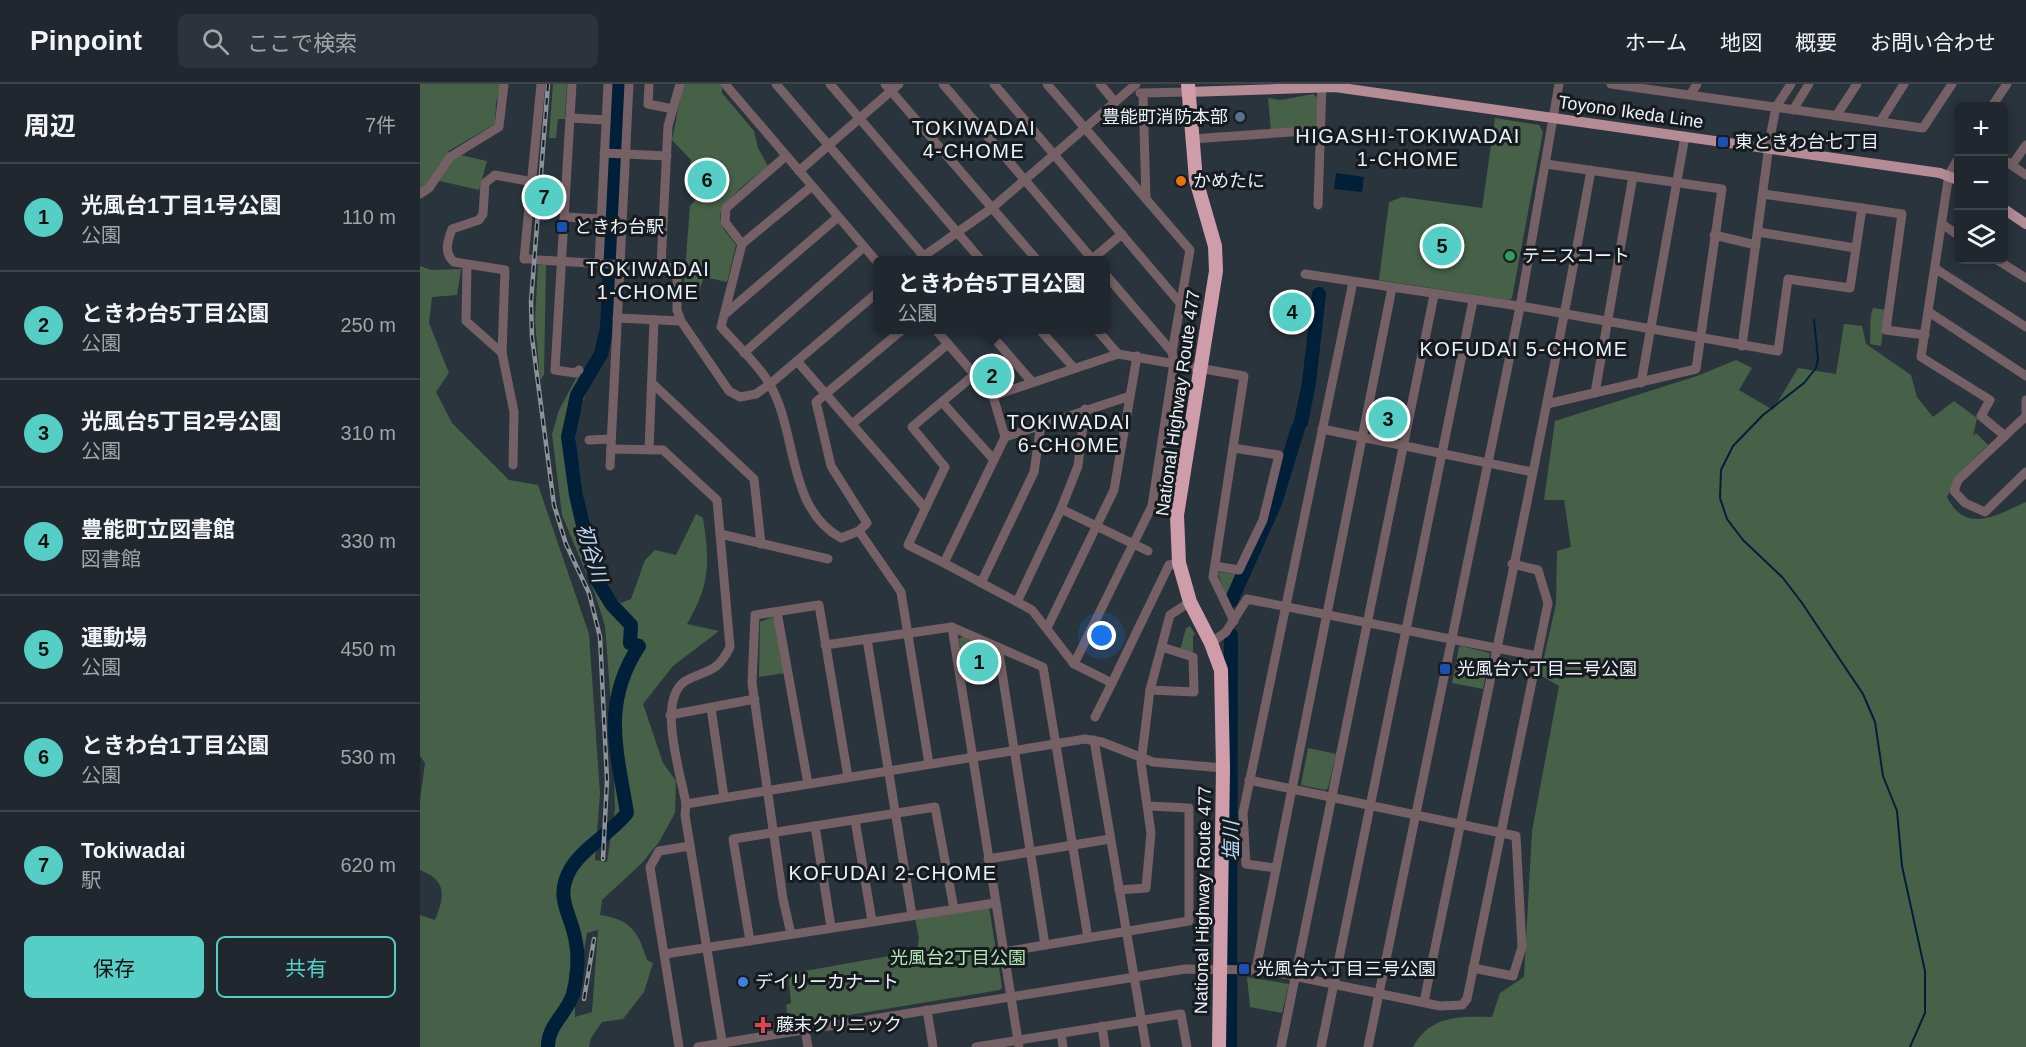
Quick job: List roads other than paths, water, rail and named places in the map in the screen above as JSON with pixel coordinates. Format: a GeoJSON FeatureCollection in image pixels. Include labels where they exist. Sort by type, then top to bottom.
{"type":"FeatureCollection","features":[{"type":"Feature","properties":{"kind":"highway","name":"National Highway Route 477"},"geometry":{"type":"LineString","coordinates":[[1188,88],[1196,180],[1215,254],[1216,271],[1177,515],[1179,563],[1190,602],[1221,670],[1223,768],[1219,1047]]}},
{"type":"Feature","properties":{"kind":"main road","name":"Toyono Ikeda Line"},"geometry":{"type":"LineString","coordinates":[[1188,88],[1322,85],[1769,148],[1954,177]]}},
{"type":"Feature","properties":{"kind":"main road"},"geometry":{"type":"LineString","coordinates":[[2005,210],[2026,224]]}},
{"type":"Feature","properties":{"kind":"street"},"geometry":{"type":"LineString","coordinates":[[420,194],[429,188],[450,157],[499,127],[504,84]]}},
{"type":"Feature","properties":{"kind":"street"},"geometry":{"type":"LineString","coordinates":[[541,84],[524,259],[677,268],[677,310],[681,321],[734,396],[747,398],[770,384],[873,296]]}},
{"type":"Feature","properties":{"kind":"street"},"geometry":{"type":"LineString","coordinates":[[572,84],[566,217],[555,370],[575,373],[579,370]]}},
{"type":"Feature","properties":{"kind":"street"},"geometry":{"type":"LineString","coordinates":[[599,263],[608,84]]}},
{"type":"Feature","properties":{"kind":"street"},"geometry":{"type":"LineString","coordinates":[[610,466],[629,84]]}},
{"type":"Feature","properties":{"kind":"street"},"geometry":{"type":"LineString","coordinates":[[649,84],[648,104],[673,109]]}},
{"type":"Feature","properties":{"kind":"street"},"geometry":{"type":"LineString","coordinates":[[661,266],[668,126],[680,84]]}},
{"type":"Feature","properties":{"kind":"street"},"geometry":{"type":"LineString","coordinates":[[725,84],[873,257]]}},
{"type":"Feature","properties":{"kind":"street"},"geometry":{"type":"LineString","coordinates":[[776,84],[921,256]]}},
{"type":"Feature","properties":{"kind":"street"},"geometry":{"type":"LineString","coordinates":[[830,84],[977,256]]}},
{"type":"Feature","properties":{"kind":"street"},"geometry":{"type":"LineString","coordinates":[[799,171],[860,118],[888,88],[899,84]]}},
{"type":"Feature","properties":{"kind":"street"},"geometry":{"type":"LineString","coordinates":[[942,84],[1089,256]]}},
{"type":"Feature","properties":{"kind":"street"},"geometry":{"type":"LineString","coordinates":[[993,84],[1180,303]]}},
{"type":"Feature","properties":{"kind":"street"},"geometry":{"type":"LineString","coordinates":[[1047,84],[1190,250],[1172,352],[1174,363],[1152,506],[1074,664]]}},
{"type":"Feature","properties":{"kind":"street"},"geometry":{"type":"LineString","coordinates":[[1100,84],[1115,102]]}},
{"type":"Feature","properties":{"kind":"street"},"geometry":{"type":"LineString","coordinates":[[927,256],[992,208],[1136,84]]}},
{"type":"Feature","properties":{"kind":"street"},"geometry":{"type":"LineString","coordinates":[[1368,1047],[1520,307],[1559,84]]}},
{"type":"Feature","properties":{"kind":"street"},"geometry":{"type":"LineString","coordinates":[[1611,84],[1648,86],[1690,95],[1923,128],[1952,84]]}},
{"type":"Feature","properties":{"kind":"street"},"geometry":{"type":"LineString","coordinates":[[1690,95],[1697,84]]}},
{"type":"Feature","properties":{"kind":"street"},"geometry":{"type":"LineString","coordinates":[[1742,346],[1776,107],[1791,84]]}},
{"type":"Feature","properties":{"kind":"street"},"geometry":{"type":"LineString","coordinates":[[1793,110],[1809,84]]}},
{"type":"Feature","properties":{"kind":"street"},"geometry":{"type":"LineString","coordinates":[[1836,116],[1857,84]]}},
{"type":"Feature","properties":{"kind":"street"},"geometry":{"type":"LineString","coordinates":[[1880,122],[1904,84]]}},
{"type":"Feature","properties":{"kind":"street"},"geometry":{"type":"LineString","coordinates":[[1995,102],[2007,84]]}},
{"type":"Feature","properties":{"kind":"street"},"geometry":{"type":"LineString","coordinates":[[1318,205],[1322,85]]}},
{"type":"Feature","properties":{"kind":"street"},"geometry":{"type":"LineString","coordinates":[[888,88],[1033,256]]}},
{"type":"Feature","properties":{"kind":"street"},"geometry":{"type":"LineString","coordinates":[[1128,92],[1143,94],[1188,88]]}},
{"type":"Feature","properties":{"kind":"street"},"geometry":{"type":"LineString","coordinates":[[1143,94],[1146,199]]}},
{"type":"Feature","properties":{"kind":"street"},"geometry":{"type":"LineString","coordinates":[[570,118],[606,120]]}},
{"type":"Feature","properties":{"kind":"street"},"geometry":{"type":"LineString","coordinates":[[1192,139],[1320,130]]}},
{"type":"Feature","properties":{"kind":"street"},"geometry":{"type":"LineString","coordinates":[[1641,382],[1684,136]]}},
{"type":"Feature","properties":{"kind":"street"},"geometry":{"type":"LineString","coordinates":[[2026,145],[2008,163],[2026,175]]}},
{"type":"Feature","properties":{"kind":"street"},"geometry":{"type":"LineString","coordinates":[[604,153],[667,156]]}},
{"type":"Feature","properties":{"kind":"street"},"geometry":{"type":"LineString","coordinates":[[742,244],[725,222],[726,208],[786,156]]}},
{"type":"Feature","properties":{"kind":"street"},"geometry":{"type":"LineString","coordinates":[[1546,164],[1722,189],[1696,369],[1547,404]]}},
{"type":"Feature","properties":{"kind":"street"},"geometry":{"type":"LineString","coordinates":[[1424,1002],[1512,564],[1565,315],[1591,170]]}},
{"type":"Feature","properties":{"kind":"street"},"geometry":{"type":"LineString","coordinates":[[513,465],[514,412],[501,353],[505,270],[467,264],[450,258],[447,250],[452,229],[479,220],[483,214],[485,183],[495,175],[533,182]]}},
{"type":"Feature","properties":{"kind":"street"},"geometry":{"type":"LineString","coordinates":[[1595,393],[1633,176]]}},
{"type":"Feature","properties":{"kind":"street"},"geometry":{"type":"LineString","coordinates":[[1954,177],[1942,224],[1921,357],[1990,400],[1981,416],[2005,436]]}},
{"type":"Feature","properties":{"kind":"street"},"geometry":{"type":"LineString","coordinates":[[812,186],[742,244],[721,327],[770,384],[793,450],[799,486],[821,522],[841,538],[860,531],[867,523],[831,466],[816,402],[897,334]]}},
{"type":"Feature","properties":{"kind":"street"},"geometry":{"type":"LineString","coordinates":[[1763,194],[1902,214],[1886,330],[1925,335]]}},
{"type":"Feature","properties":{"kind":"street"},"geometry":{"type":"LineString","coordinates":[[1305,274],[1520,307],[1778,351],[1788,279],[1850,288],[1862,208]]}},
{"type":"Feature","properties":{"kind":"street"},"geometry":{"type":"LineString","coordinates":[[566,217],[600,219]]}},
{"type":"Feature","properties":{"kind":"street"},"geometry":{"type":"LineString","coordinates":[[724,315],[838,217]]}},
{"type":"Feature","properties":{"kind":"street"},"geometry":{"type":"LineString","coordinates":[[1942,224],[1954,232]]}},
{"type":"Feature","properties":{"kind":"street"},"geometry":{"type":"LineString","coordinates":[[1758,232],[1856,248]]}},
{"type":"Feature","properties":{"kind":"street"},"geometry":{"type":"LineString","coordinates":[[1097,256],[1122,234]]}},
{"type":"Feature","properties":{"kind":"street"},"geometry":{"type":"LineString","coordinates":[[1714,235],[1756,245]]}},
{"type":"Feature","properties":{"kind":"street"},"geometry":{"type":"LineString","coordinates":[[744,353],[864,247]]}},
{"type":"Feature","properties":{"kind":"street"},"geometry":{"type":"LineString","coordinates":[[467,264],[466,321],[501,353]]}},
{"type":"Feature","properties":{"kind":"street"},"geometry":{"type":"LineString","coordinates":[[2003,264],[2026,278]]}},
{"type":"Feature","properties":{"kind":"street"},"geometry":{"type":"LineString","coordinates":[[1936,269],[2026,327]]}},
{"type":"Feature","properties":{"kind":"street"},"geometry":{"type":"LineString","coordinates":[[1110,280],[1172,352]]}},
{"type":"Feature","properties":{"kind":"street"},"geometry":{"type":"LineString","coordinates":[[1276,868],[1246,864],[1243,813],[1353,282]]}},
{"type":"Feature","properties":{"kind":"street"},"geometry":{"type":"LineString","coordinates":[[1256,969],[1392,288]]}},
{"type":"Feature","properties":{"kind":"street"},"geometry":{"type":"LineString","coordinates":[[1281,1047],[1434,295]]}},
{"type":"Feature","properties":{"kind":"street"},"geometry":{"type":"LineString","coordinates":[[1321,1047],[1473,301]]}},
{"type":"Feature","properties":{"kind":"street"},"geometry":{"type":"LineString","coordinates":[[1929,312],[2026,376]]}},
{"type":"Feature","properties":{"kind":"street"},"geometry":{"type":"LineString","coordinates":[[617,318],[681,321]]}},
{"type":"Feature","properties":{"kind":"street"},"geometry":{"type":"LineString","coordinates":[[649,450],[654,320]]}},
{"type":"Feature","properties":{"kind":"street"},"geometry":{"type":"LineString","coordinates":[[939,334],[993,396],[1005,436],[944,563]]}},
{"type":"Feature","properties":{"kind":"street"},"geometry":{"type":"LineString","coordinates":[[990,334],[1032,382]]}},
{"type":"Feature","properties":{"kind":"street"},"geometry":{"type":"LineString","coordinates":[[1044,334],[1074,368]]}},
{"type":"Feature","properties":{"kind":"street"},"geometry":{"type":"LineString","coordinates":[[1100,334],[1118,354]]}},
{"type":"Feature","properties":{"kind":"street"},"geometry":{"type":"LineString","coordinates":[[852,424],[948,344]]}},
{"type":"Feature","properties":{"kind":"street"},"geometry":{"type":"LineString","coordinates":[[993,396],[1118,354],[1244,376],[1213,577],[1234,621]]}},
{"type":"Feature","properties":{"kind":"street"},"geometry":{"type":"LineString","coordinates":[[1047,628],[1114,490],[1137,356]]}},
{"type":"Feature","properties":{"kind":"street"},"geometry":{"type":"LineString","coordinates":[[797,361],[925,508]]}},
{"type":"Feature","properties":{"kind":"street"},"geometry":{"type":"LineString","coordinates":[[974,375],[912,427],[945,467],[908,545],[1032,610],[1074,664],[1112,683]]}},
{"type":"Feature","properties":{"kind":"street"},"geometry":{"type":"LineString","coordinates":[[653,384],[754,479],[761,543]]}},
{"type":"Feature","properties":{"kind":"street"},"geometry":{"type":"LineString","coordinates":[[1005,436],[1130,396]]}},
{"type":"Feature","properties":{"kind":"street"},"geometry":{"type":"LineString","coordinates":[[2026,400],[2026,416],[1958,480],[1954,491],[1965,503],[1985,512],[2026,472]]}},
{"type":"Feature","properties":{"kind":"street"},"geometry":{"type":"LineString","coordinates":[[942,402],[994,460]]}},
{"type":"Feature","properties":{"kind":"street"},"geometry":{"type":"LineString","coordinates":[[1017,602],[1061,509],[1078,466],[1085,409]]}},
{"type":"Feature","properties":{"kind":"street"},"geometry":{"type":"LineString","coordinates":[[981,583],[1034,472],[1041,424]]}},
{"type":"Feature","properties":{"kind":"street"},"geometry":{"type":"LineString","coordinates":[[1322,429],[1532,472]]}},
{"type":"Feature","properties":{"kind":"street"},"geometry":{"type":"LineString","coordinates":[[589,440],[649,450],[663,450],[717,500],[730,647],[722,663],[707,674],[687,679],[673,692],[670,715],[686,804],[684,808],[722,1045]]}},
{"type":"Feature","properties":{"kind":"street"},"geometry":{"type":"LineString","coordinates":[[1215,566],[1239,570],[1263,520],[1279,454],[1233,448]]}},
{"type":"Feature","properties":{"kind":"street"},"geometry":{"type":"LineString","coordinates":[[1061,509],[1148,551]]}},
{"type":"Feature","properties":{"kind":"street"},"geometry":{"type":"LineString","coordinates":[[860,531],[901,592],[930,764]]}},
{"type":"Feature","properties":{"kind":"street"},"geometry":{"type":"LineString","coordinates":[[720,534],[828,559]]}},
{"type":"Feature","properties":{"kind":"street"},"geometry":{"type":"LineString","coordinates":[[1095,717],[1169,565],[1179,563]]}},
{"type":"Feature","properties":{"kind":"street"},"geometry":{"type":"LineString","coordinates":[[698,1047],[722,1045],[1185,969],[1256,969],[1440,1006],[1462,1005],[1467,999],[1548,603],[1538,570],[1512,564]]}},
{"type":"Feature","properties":{"kind":"street"},"geometry":{"type":"LineString","coordinates":[[1211,644],[1226,632],[1246,599],[1538,656]]}},
{"type":"Feature","properties":{"kind":"street"},"geometry":{"type":"LineString","coordinates":[[1119,890],[1146,888],[1151,833],[1142,758],[1150,690],[1170,615],[1190,602]]}},
{"type":"Feature","properties":{"kind":"street"},"geometry":{"type":"LineString","coordinates":[[791,934],[752,683],[755,615],[819,605],[848,777]]}},
{"type":"Feature","properties":{"kind":"street"},"geometry":{"type":"LineString","coordinates":[[777,612],[808,784]]}},
{"type":"Feature","properties":{"kind":"street"},"geometry":{"type":"LineString","coordinates":[[952,627],[1019,1043]]}},
{"type":"Feature","properties":{"kind":"street"},"geometry":{"type":"LineString","coordinates":[[825,645],[952,627],[1043,667],[1088,938]]}},
{"type":"Feature","properties":{"kind":"street"},"geometry":{"type":"LineString","coordinates":[[867,639],[912,915]]}},
{"type":"Feature","properties":{"kind":"street"},"geometry":{"type":"LineString","coordinates":[[998,647],[1045,945]]}},
{"type":"Feature","properties":{"kind":"street"},"geometry":{"type":"LineString","coordinates":[[1150,690],[1194,692],[1193,657],[1162,647]]}},
{"type":"Feature","properties":{"kind":"street"},"geometry":{"type":"LineString","coordinates":[[670,715],[755,699]]}},
{"type":"Feature","properties":{"kind":"street"},"geometry":{"type":"LineString","coordinates":[[711,708],[724,797]]}},
{"type":"Feature","properties":{"kind":"street"},"geometry":{"type":"LineString","coordinates":[[686,804],[1014,749],[1094,740],[1164,764],[1223,768]]}},
{"type":"Feature","properties":{"kind":"street"},"geometry":{"type":"LineString","coordinates":[[1094,740],[1126,931],[1136,976],[1146,1047]]}},
{"type":"Feature","properties":{"kind":"street"},"geometry":{"type":"LineString","coordinates":[[1249,780],[1516,836],[1522,947],[1513,976],[1473,968]]}},
{"type":"Feature","properties":{"kind":"street"},"geometry":{"type":"LineString","coordinates":[[1003,952],[1189,921],[1189,808],[1148,806]]}},
{"type":"Feature","properties":{"kind":"street"},"geometry":{"type":"LineString","coordinates":[[750,941],[733,839],[895,813],[936,807],[954,909]]}},
{"type":"Feature","properties":{"kind":"street"},"geometry":{"type":"LineString","coordinates":[[855,820],[872,921]]}},
{"type":"Feature","properties":{"kind":"street"},"geometry":{"type":"LineString","coordinates":[[815,826],[831,927]]}},
{"type":"Feature","properties":{"kind":"street"},"geometry":{"type":"LineString","coordinates":[[988,859],[1110,839]]}},
{"type":"Feature","properties":{"kind":"street"},"geometry":{"type":"LineString","coordinates":[[679,1047],[650,867],[659,851],[690,846]]}},
{"type":"Feature","properties":{"kind":"street"},"geometry":{"type":"LineString","coordinates":[[665,954],[995,903]]}},
{"type":"Feature","properties":{"kind":"street"},"geometry":{"type":"LineString","coordinates":[[927,1010],[933,1047]]}},
{"type":"Feature","properties":{"kind":"street"},"geometry":{"type":"LineString","coordinates":[[976,1047],[1019,1043],[1061,1033],[1181,1014],[1187,1047]]}},
{"type":"Feature","properties":{"kind":"street"},"geometry":{"type":"LineString","coordinates":[[1102,1026],[1105,1047]]}},
{"type":"Feature","properties":{"kind":"street"},"geometry":{"type":"LineString","coordinates":[[805,1030],[808,1047]]}},
{"type":"Feature","properties":{"kind":"street"},"geometry":{"type":"LineString","coordinates":[[1061,1033],[1063,1047]]}},
{"type":"Feature","properties":{"kind":"water"},"geometry":{"type":"Polygon","coordinates":[[[1336,173],[1364,177],[1362,192],[1334,189],[1336,173]]]}},
{"type":"Feature","properties":{"kind":"waterway","name":"初谷川"},"geometry":{"type":"LineString","coordinates":[[548,1047],[551,1032],[570,1001],[576,975],[576,943],[564,897],[566,879],[576,861],[627,813],[616,748],[616,708],[627,667],[639,646],[630,643],[631,625],[612,605],[595,577],[576,495],[568,437],[577,395],[601,354],[607,328],[618,84]]}},
{"type":"Feature","properties":{"kind":"waterway","name":"塩川"},"geometry":{"type":"LineString","coordinates":[[1301,422],[1309,383],[1319,294]]}},
{"type":"Feature","properties":{"kind":"waterway"},"geometry":{"type":"LineString","coordinates":[[1814,320],[1818,358],[1816,368],[1804,383],[1763,415],[1733,446],[1721,470],[1720,498],[1727,519],[1743,540],[1783,578],[1802,603],[1863,694],[1875,722],[1883,776],[1897,811],[1902,866],[1925,971],[1925,1013],[1910,1047]]}},
{"type":"Feature","properties":{"kind":"waterway","name":"塩川"},"geometry":{"type":"LineString","coordinates":[[1231,601],[1275,503],[1298,428]]}},
{"type":"Feature","properties":{"kind":"waterway","name":"塩川"},"geometry":{"type":"LineString","coordinates":[[1230,1047],[1231,635]]}},
{"type":"Feature","properties":{"kind":"railway"},"geometry":{"type":"LineString","coordinates":[[548,84],[531,302],[532,337],[554,505],[566,544],[589,593],[600,637],[607,780],[603,859]]}},
{"type":"Feature","properties":{"kind":"railway"},"geometry":{"type":"LineString","coordinates":[[584,999],[594,939]]}},
{"type":"Feature","properties":{"kind":"place","name":"豊能町消防本部"},"geometry":{"type":"Point","coordinates":[1240,117]}},
{"type":"Feature","properties":{"kind":"place","name":"東ときわ台七丁目"},"geometry":{"type":"Point","coordinates":[1723,142]}},
{"type":"Feature","properties":{"kind":"place","name":"ときわ台1丁目公園"},"geometry":{"type":"Point","coordinates":[707,180]}},
{"type":"Feature","properties":{"kind":"place","name":"かめたに"},"geometry":{"type":"Point","coordinates":[1181,181]}},
{"type":"Feature","properties":{"kind":"place","name":"Tokiwadai"},"geometry":{"type":"Point","coordinates":[544,197]}},
{"type":"Feature","properties":{"kind":"place","name":"ときわ台駅"},"geometry":{"type":"Point","coordinates":[562,227]}},
{"type":"Feature","properties":{"kind":"place","name":"運動場"},"geometry":{"type":"Point","coordinates":[1442,246]}},
{"type":"Feature","properties":{"kind":"place","name":"テニスコート"},"geometry":{"type":"Point","coordinates":[1510,256]}},
{"type":"Feature","properties":{"kind":"place","name":"豊能町立図書館"},"geometry":{"type":"Point","coordinates":[1292,312]}},
{"type":"Feature","properties":{"kind":"place","name":"ときわ台5丁目公園"},"geometry":{"type":"Point","coordinates":[992,376]}},
{"type":"Feature","properties":{"kind":"place","name":"光風台5丁目2号公園"},"geometry":{"type":"Point","coordinates":[1388,419]}},
{"type":"Feature","properties":{"kind":"place","name":"光風台1丁目1号公園"},"geometry":{"type":"Point","coordinates":[979,662]}},
{"type":"Feature","properties":{"kind":"place","name":"光風台六丁目二号公園"},"geometry":{"type":"Point","coordinates":[1445,669]}},
{"type":"Feature","properties":{"kind":"place","name":"光風台六丁目三号公園"},"geometry":{"type":"Point","coordinates":[1244,969]}},
{"type":"Feature","properties":{"kind":"place","name":"デイリーカナート"},"geometry":{"type":"Point","coordinates":[743,982]}},
{"type":"Feature","properties":{"kind":"place","name":"藤末クリニック"},"geometry":{"type":"Point","coordinates":[763,1025]}},
{"type":"Feature","properties":{"kind":"district","name":"TOKIWADAI 4-CHOME"},"geometry":{"type":"Point","coordinates":[974,140]}},
{"type":"Feature","properties":{"kind":"district","name":"HIGASHI-TOKIWADAI 1-CHOME"},"geometry":{"type":"Point","coordinates":[1408,148]}},
{"type":"Feature","properties":{"kind":"district","name":"TOKIWADAI 1-CHOME"},"geometry":{"type":"Point","coordinates":[648,280]}},
{"type":"Feature","properties":{"kind":"district","name":"KOFUDAI 5-CHOME"},"geometry":{"type":"Point","coordinates":[1524,349]}},
{"type":"Feature","properties":{"kind":"district","name":"TOKIWADAI 6-CHOME"},"geometry":{"type":"Point","coordinates":[1069,434]}},
{"type":"Feature","properties":{"kind":"district","name":"KOFUDAI 2-CHOME"},"geometry":{"type":"Point","coordinates":[893,873]}},
{"type":"Feature","properties":{"kind":"park label","name":"光風台2丁目公園"},"geometry":{"type":"Point","coordinates":[958,958]}}]}
